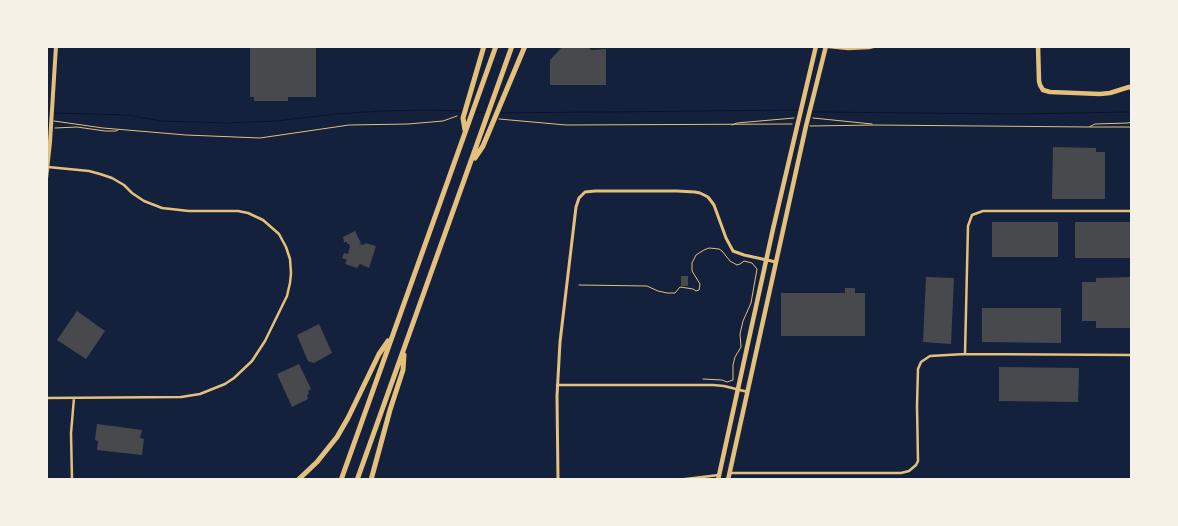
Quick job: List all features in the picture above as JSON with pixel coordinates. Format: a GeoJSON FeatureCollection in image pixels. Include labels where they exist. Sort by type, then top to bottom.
{"type":"FeatureCollection","features":[{"type":"Feature","properties":{"kind":"highway"},"geometry":{"type":"LineString","coordinates":[[465,133],[463,118],[484,46]]}},
{"type":"Feature","properties":{"kind":"highway"},"geometry":{"type":"LineString","coordinates":[[340,480],[496,46]]}},
{"type":"Feature","properties":{"kind":"highway"},"geometry":{"type":"LineString","coordinates":[[357,480],[512,46]]}},
{"type":"Feature","properties":{"kind":"highway"},"geometry":{"type":"LineString","coordinates":[[468,170],[482,146],[524,46]]}},
{"type":"Feature","properties":{"kind":"highway"},"geometry":{"type":"LineString","coordinates":[[298,480],[317,462],[337,437],[379,354],[392,336]]}},
{"type":"Feature","properties":{"kind":"highway"},"geometry":{"type":"LineString","coordinates":[[371,480],[403,370],[405,347]]}},
{"type":"Feature","properties":{"kind":"main road"},"geometry":{"type":"LineString","coordinates":[[46,179],[53,124],[56,46]]}},
{"type":"Feature","properties":{"kind":"main road"},"geometry":{"type":"LineString","coordinates":[[730,474],[718,477],[797,125],[818,46]]}},
{"type":"Feature","properties":{"kind":"main road"},"geometry":{"type":"LineString","coordinates":[[1038,46],[1039,81],[1044,90],[1050,92],[1100,94],[1110,93],[1131,86]]}},
{"type":"Feature","properties":{"kind":"main road"},"geometry":{"type":"LineString","coordinates":[[728,480],[806,126],[826,47]]}},
{"type":"Feature","properties":{"kind":"street"},"geometry":{"type":"LineString","coordinates":[[818,46],[848,49],[877,46]]}},
{"type":"Feature","properties":{"kind":"street"},"geometry":{"type":"LineString","coordinates":[[46,398],[184,397],[200,394],[225,384],[252,361],[265,341],[287,296],[291,268],[286,247],[279,234],[263,220],[248,213],[162,208],[144,201],[112,178],[89,171],[47,167]]}},
{"type":"Feature","properties":{"kind":"street"},"geometry":{"type":"LineString","coordinates":[[558,480],[557,385],[561,329],[576,207],[579,198],[585,192],[668,191],[700,193],[708,197],[714,205],[732,249],[737,253],[776,262]]}},
{"type":"Feature","properties":{"kind":"street"},"geometry":{"type":"LineString","coordinates":[[965,354],[968,226],[972,215],[983,211],[1132,211]]}},
{"type":"Feature","properties":{"kind":"street"},"geometry":{"type":"LineString","coordinates":[[730,474],[901,473],[909,471],[916,465],[918,460],[918,372],[920,365],[930,356],[965,354],[1132,355]]}},
{"type":"Feature","properties":{"kind":"street"},"geometry":{"type":"LineString","coordinates":[[557,385],[713,385],[748,392]]}},
{"type":"Feature","properties":{"kind":"street"},"geometry":{"type":"LineString","coordinates":[[72,480],[74,398]]}},
{"type":"Feature","properties":{"kind":"street"},"geometry":{"type":"LineString","coordinates":[[677,480],[718,477]]}},
{"type":"Feature","properties":{"kind":"path"},"geometry":{"type":"LineString","coordinates":[[53,124],[186,135],[260,138],[349,125],[425,122]]}},
{"type":"Feature","properties":{"kind":"path"},"geometry":{"type":"LineString","coordinates":[[1088,127],[1095,124],[1132,122]]}},
{"type":"Feature","properties":{"kind":"path"},"geometry":{"type":"LineString","coordinates":[[536,123],[566,125],[797,125]]}},
{"type":"Feature","properties":{"kind":"path"},"geometry":{"type":"LineString","coordinates":[[53,124],[104,131],[119,130]]}},
{"type":"Feature","properties":{"kind":"path"},"geometry":{"type":"LineString","coordinates":[[806,126],[1132,127]]}},
{"type":"Feature","properties":{"kind":"path"},"geometry":{"type":"LineString","coordinates":[[579,285],[647,286],[667,293],[675,293],[680,287],[693,288],[696,291],[699,290],[700,284],[692,271],[692,263],[696,255],[704,250],[709,248],[719,249],[730,261],[737,264],[744,261],[752,263],[757,269],[751,303],[743,321],[740,334],[741,347],[735,357],[733,366],[733,380],[727,382],[703,379]]}},
{"type":"Feature","properties":{"kind":"building"},"geometry":{"type":"Polygon","coordinates":[[[250,46],[316,46],[316,97],[288,97],[288,101],[254,101],[254,97],[250,97],[250,46]]]}},
{"type":"Feature","properties":{"kind":"building"},"geometry":{"type":"Polygon","coordinates":[[[563,46],[587,46],[591,50],[606,49],[606,85],[550,85],[550,60],[563,46]]]}},
{"type":"Feature","properties":{"kind":"building"},"geometry":{"type":"Polygon","coordinates":[[[1053,147],[1096,148],[1096,152],[1105,152],[1105,199],[1052,199],[1053,147]]]}},
{"type":"Feature","properties":{"kind":"building"},"geometry":{"type":"Polygon","coordinates":[[[992,222],[1058,222],[1058,257],[992,257],[992,222]]]}},
{"type":"Feature","properties":{"kind":"building"},"geometry":{"type":"Polygon","coordinates":[[[1075,222],[1132,222],[1132,258],[1075,258],[1075,222]]]}},
{"type":"Feature","properties":{"kind":"building"},"geometry":{"type":"Polygon","coordinates":[[[355,231],[361,243],[359,244],[364,245],[365,243],[376,246],[369,268],[360,264],[357,268],[345,264],[347,260],[342,258],[344,253],[348,254],[350,246],[347,242],[344,242],[343,237],[355,231]]]}},
{"type":"Feature","properties":{"kind":"building"},"geometry":{"type":"Polygon","coordinates":[[[681,276],[688,276],[688,286],[681,286],[681,276]]]}},
{"type":"Feature","properties":{"kind":"building"},"geometry":{"type":"Polygon","coordinates":[[[926,277],[954,278],[951,344],[923,342],[926,277]]]}},
{"type":"Feature","properties":{"kind":"building"},"geometry":{"type":"Polygon","coordinates":[[[1132,277],[1132,328],[1096,328],[1096,321],[1082,321],[1082,282],[1096,282],[1096,278],[1132,277]]]}},
{"type":"Feature","properties":{"kind":"building"},"geometry":{"type":"Polygon","coordinates":[[[845,288],[855,288],[855,293],[865,293],[865,336],[781,336],[781,293],[845,293],[845,288]]]}},
{"type":"Feature","properties":{"kind":"building"},"geometry":{"type":"Polygon","coordinates":[[[982,308],[1061,308],[1061,343],[982,342],[982,308]]]}},
{"type":"Feature","properties":{"kind":"building"},"geometry":{"type":"Polygon","coordinates":[[[77,311],[105,331],[86,359],[57,340],[77,311]]]}},
{"type":"Feature","properties":{"kind":"building"},"geometry":{"type":"Polygon","coordinates":[[[319,324],[332,353],[314,363],[308,361],[297,335],[319,324]]]}},
{"type":"Feature","properties":{"kind":"building"},"geometry":{"type":"Polygon","coordinates":[[[299,364],[311,389],[308,391],[308,399],[292,407],[277,374],[299,364]]]}},
{"type":"Feature","properties":{"kind":"building"},"geometry":{"type":"Polygon","coordinates":[[[999,367],[1079,368],[1078,402],[999,401],[999,367]]]}},
{"type":"Feature","properties":{"kind":"building"},"geometry":{"type":"Polygon","coordinates":[[[97,424],[142,430],[140,438],[144,439],[142,455],[97,450],[98,441],[95,440],[97,424]]]}},
{"type":"Feature","properties":{"kind":"waterway"},"geometry":{"type":"LineString","coordinates":[[500,113],[799,110]]}},
{"type":"Feature","properties":{"kind":"waterway"},"geometry":{"type":"LineString","coordinates":[[54,113],[128,115],[160,121],[227,123],[276,121],[382,111],[464,111]]}},
{"type":"Feature","properties":{"kind":"waterway"},"geometry":{"type":"LineString","coordinates":[[475,112],[486,113]]}},
{"type":"Feature","properties":{"kind":"waterway"},"geometry":{"type":"LineString","coordinates":[[813,112],[1018,114],[1132,112]]}}]}
